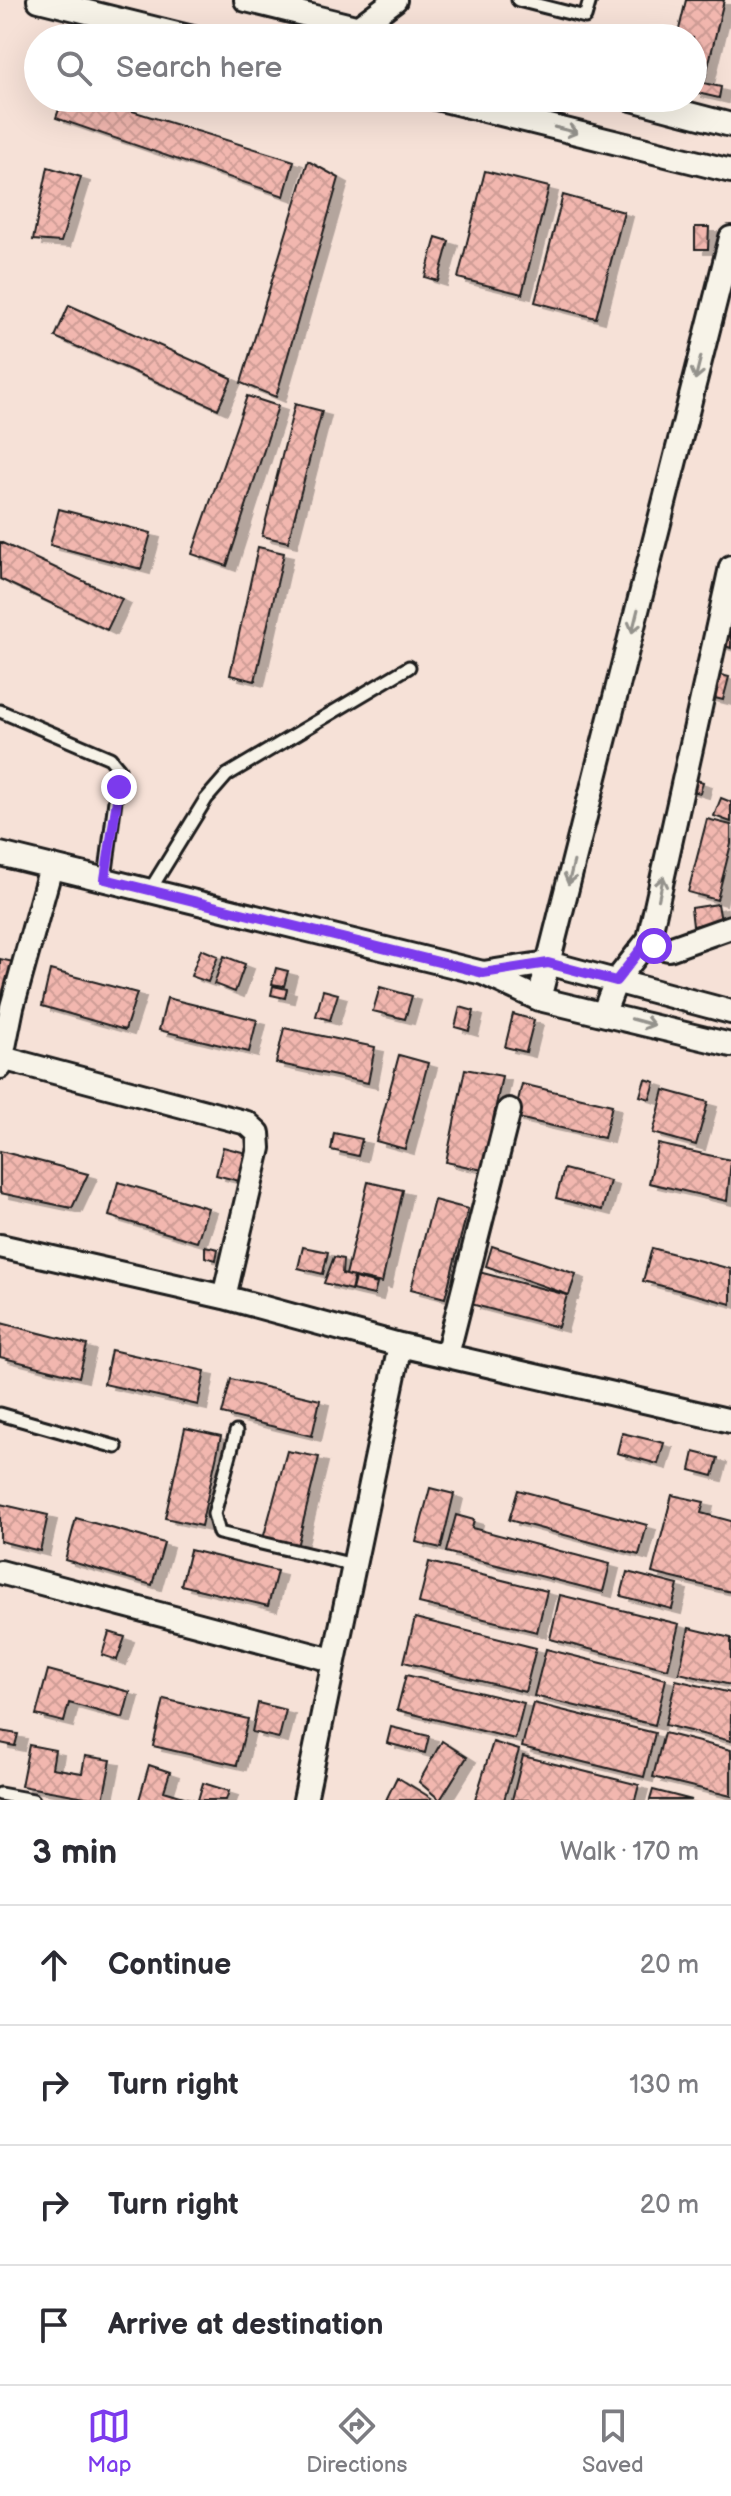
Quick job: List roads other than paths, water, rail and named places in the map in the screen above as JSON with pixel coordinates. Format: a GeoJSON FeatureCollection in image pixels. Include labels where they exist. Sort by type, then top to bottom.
{"type":"FeatureCollection","features":[{"type":"Feature","properties":{"kind":"street"},"geometry":{"type":"LineString","coordinates":[[39,0],[136,24]]}},
{"type":"Feature","properties":{"kind":"street"},"geometry":{"type":"LineString","coordinates":[[246,0],[346,24]]}},
{"type":"Feature","properties":{"kind":"street"},"geometry":{"type":"LineString","coordinates":[[363,24],[395,0]]}},
{"type":"Feature","properties":{"kind":"street"},"geometry":{"type":"LineString","coordinates":[[493,112],[731,171]]}},
{"type":"Feature","properties":{"kind":"street"},"geometry":{"type":"LineString","coordinates":[[681,112],[731,125]]}},
{"type":"Feature","properties":{"kind":"street"},"geometry":{"type":"LineString","coordinates":[[539,999],[731,238]]}},
{"type":"Feature","properties":{"kind":"street"},"geometry":{"type":"LineString","coordinates":[[604,1012],[616,981],[649,939],[731,567]]}},
{"type":"Feature","properties":{"kind":"street"},"geometry":{"type":"LineString","coordinates":[[0,854],[483,973],[539,999],[604,1012],[731,1045]]}},
{"type":"Feature","properties":{"kind":"street"},"geometry":{"type":"LineString","coordinates":[[51,867],[12,1007],[1,1062],[247,1123],[258,1133],[259,1148],[224,1297]]}},
{"type":"Feature","properties":{"kind":"street"},"geometry":{"type":"LineString","coordinates":[[649,939],[654,946],[669,949],[731,927]]}},
{"type":"Feature","properties":{"kind":"street"},"geometry":{"type":"LineString","coordinates":[[483,973],[548,963],[731,1012]]}},
{"type":"Feature","properties":{"kind":"street"},"geometry":{"type":"LineString","coordinates":[[447,1355],[509,1110]]}},
{"type":"Feature","properties":{"kind":"street"},"geometry":{"type":"LineString","coordinates":[[0,1246],[224,1297],[400,1345],[731,1421]]}},
{"type":"Feature","properties":{"kind":"street"},"geometry":{"type":"LineString","coordinates":[[305,1800],[400,1345]]}},
{"type":"Feature","properties":{"kind":"street"},"geometry":{"type":"LineString","coordinates":[[0,1578],[0,1572],[332,1660]]}},
{"type":"Feature","properties":{"kind":"lane"},"geometry":{"type":"LineString","coordinates":[[518,0],[585,17],[590,0]]}},
{"type":"Feature","properties":{"kind":"lane"},"geometry":{"type":"LineString","coordinates":[[150,890],[206,799],[227,775],[409,667]]}},
{"type":"Feature","properties":{"kind":"lane"},"geometry":{"type":"LineString","coordinates":[[0,711],[110,758],[119,769],[105,879]]}},
{"type":"Feature","properties":{"kind":"lane"},"geometry":{"type":"LineString","coordinates":[[0,1414],[116,1447]]}},
{"type":"Feature","properties":{"kind":"lane"},"geometry":{"type":"LineString","coordinates":[[236,1432],[214,1514],[219,1533],[354,1565]]}},
{"type":"Feature","properties":{"kind":"lane"},"geometry":{"type":"LineString","coordinates":[[0,1794],[33,1800]]}}]}
